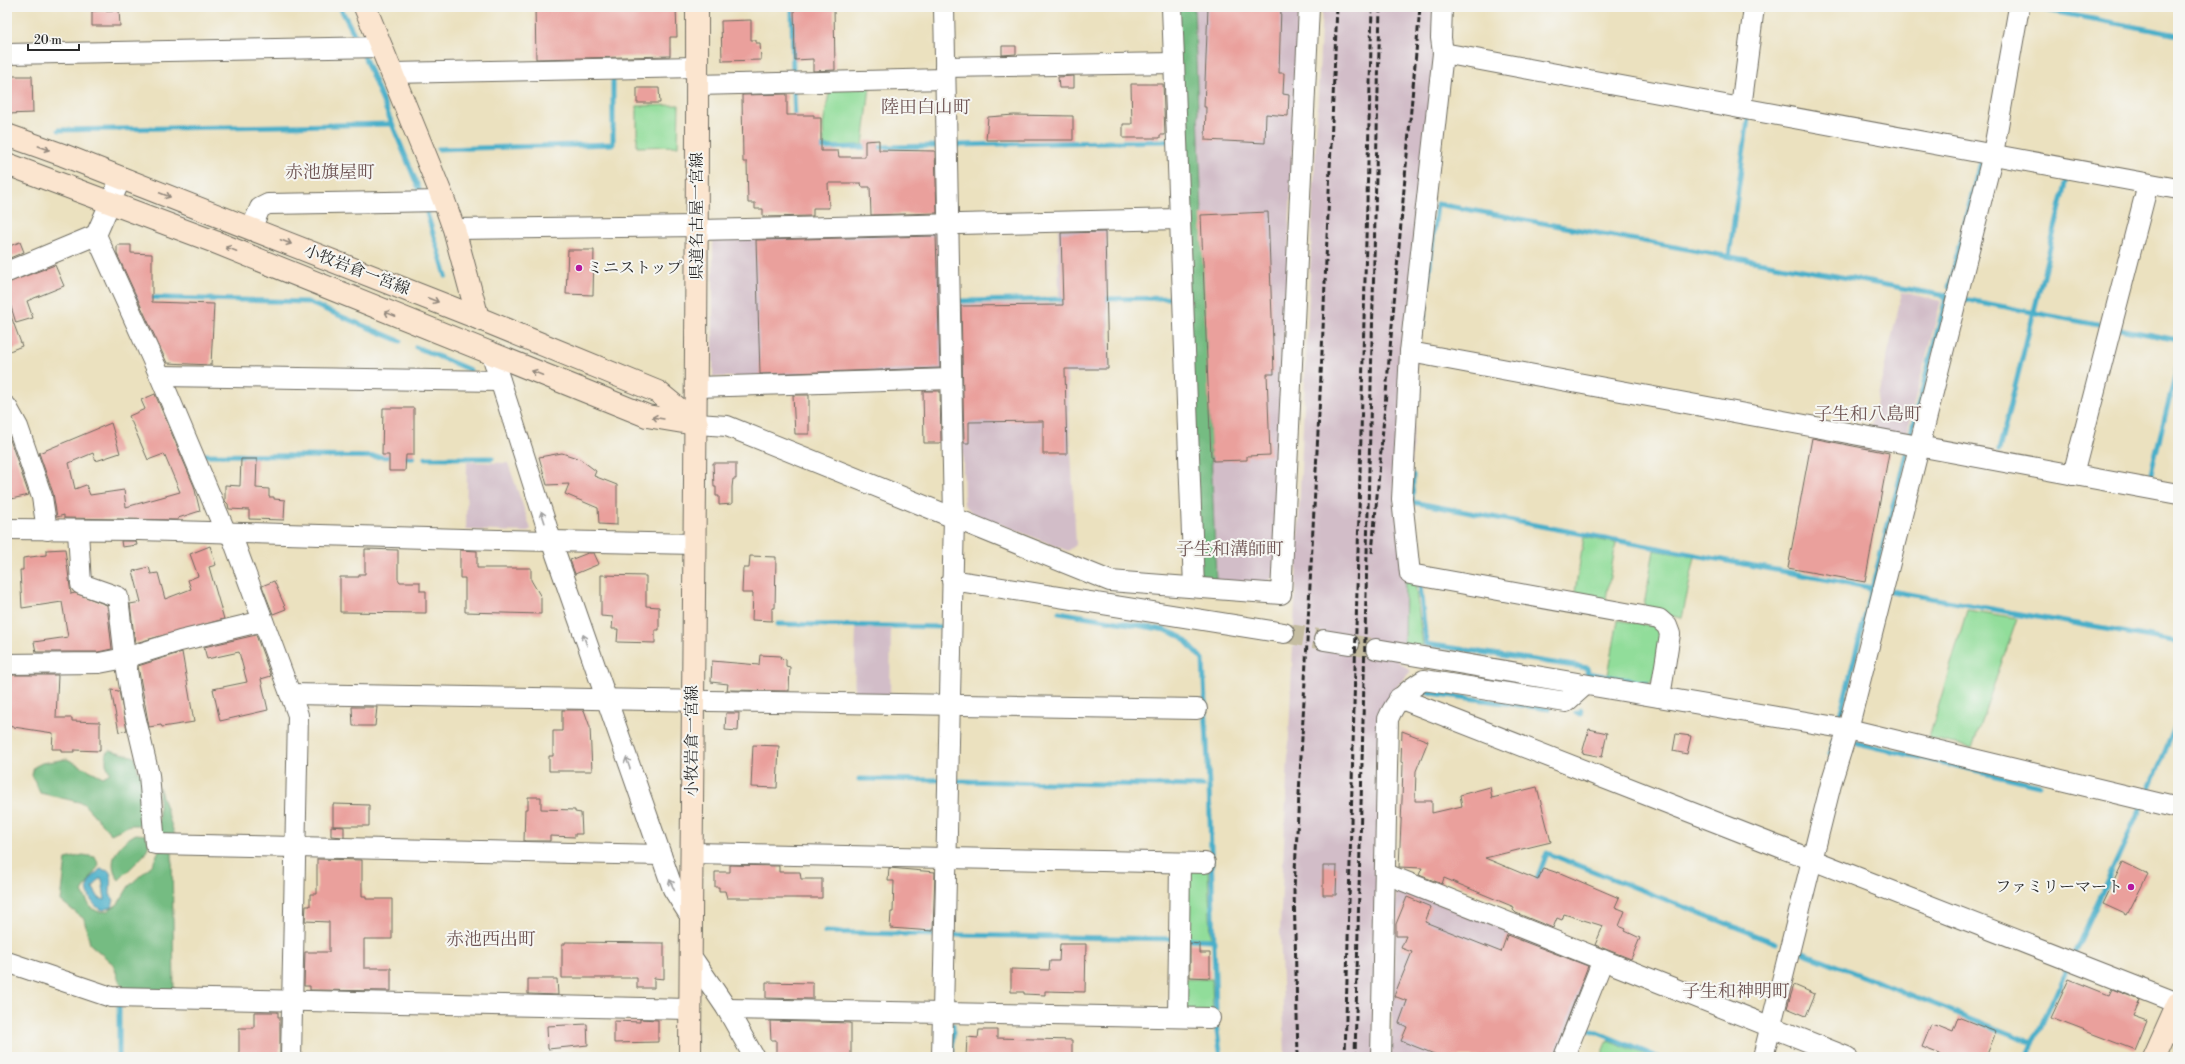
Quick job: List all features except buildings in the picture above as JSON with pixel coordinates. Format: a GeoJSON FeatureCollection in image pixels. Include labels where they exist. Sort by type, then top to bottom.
{"type":"FeatureCollection","features":[{"type":"Feature","properties":{"kind":"main road"},"geometry":{"type":"LineString","coordinates":[[365,7],[444,200],[454,229],[478,318]]}},
{"type":"Feature","properties":{"kind":"main road","name":"県道名古屋一宮線"},"geometry":{"type":"LineString","coordinates":[[697,7],[697,424]]}},
{"type":"Feature","properties":{"kind":"main road","name":"小牧岩倉一宮線"},"geometry":{"type":"LineString","coordinates":[[7,135],[121,178],[478,318],[658,392],[697,424]]}},
{"type":"Feature","properties":{"kind":"main road","name":"小牧岩倉一宮線"},"geometry":{"type":"LineString","coordinates":[[7,164],[40,175],[110,204],[215,242],[492,355],[647,416],[697,424]]}},
{"type":"Feature","properties":{"kind":"main road","name":"小牧岩倉一宮線"},"geometry":{"type":"LineString","coordinates":[[690,1057],[692,919],[692,700],[697,424]]}},
{"type":"Feature","properties":{"kind":"main road"},"geometry":{"type":"LineString","coordinates":[[2154,1057],[2178,1003]]}},
{"type":"Feature","properties":{"kind":"street"},"geometry":{"type":"LineString","coordinates":[[942,1057],[954,517],[944,7]]}},
{"type":"Feature","properties":{"kind":"street"},"geometry":{"type":"LineString","coordinates":[[1172,7],[1194,587]]}},
{"type":"Feature","properties":{"kind":"street"},"geometry":{"type":"LineString","coordinates":[[697,424],[727,426],[1110,581],[1281,594],[1309,7]]}},
{"type":"Feature","properties":{"kind":"street"},"geometry":{"type":"LineString","coordinates":[[1442,7],[1441,38],[1443,53],[1410,352],[1402,499],[1410,574],[1659,619],[1667,626],[1670,634],[1660,698]]}},
{"type":"Feature","properties":{"kind":"street"},"geometry":{"type":"LineString","coordinates":[[1741,108],[1754,7]]}},
{"type":"Feature","properties":{"kind":"street"},"geometry":{"type":"LineString","coordinates":[[1763,1057],[1832,780],[1848,729],[1993,154],[2019,7]]}},
{"type":"Feature","properties":{"kind":"street"},"geometry":{"type":"LineString","coordinates":[[7,54],[382,47]]}},
{"type":"Feature","properties":{"kind":"street"},"geometry":{"type":"LineString","coordinates":[[1443,53],[2178,189]]}},
{"type":"Feature","properties":{"kind":"street"},"geometry":{"type":"LineString","coordinates":[[393,73],[697,76],[945,73],[1174,63]]}},
{"type":"Feature","properties":{"kind":"street"},"geometry":{"type":"LineString","coordinates":[[7,272],[96,235],[121,178]]}},
{"type":"Feature","properties":{"kind":"street"},"geometry":{"type":"LineString","coordinates":[[2073,475],[2148,184]]}},
{"type":"Feature","properties":{"kind":"street"},"geometry":{"type":"LineString","coordinates":[[250,229],[260,208],[268,204],[444,200]]}},
{"type":"Feature","properties":{"kind":"street"},"geometry":{"type":"LineString","coordinates":[[454,229],[698,228],[1180,219]]}},
{"type":"Feature","properties":{"kind":"street"},"geometry":{"type":"LineString","coordinates":[[96,235],[160,376],[228,533],[298,715],[291,1057]]}},
{"type":"Feature","properties":{"kind":"street"},"geometry":{"type":"LineString","coordinates":[[1410,352],[2178,494]]}},
{"type":"Feature","properties":{"kind":"street"},"geometry":{"type":"LineString","coordinates":[[492,355],[551,540],[661,855],[673,888],[692,919]]}},
{"type":"Feature","properties":{"kind":"street"},"geometry":{"type":"LineString","coordinates":[[160,376],[500,381]]}},
{"type":"Feature","properties":{"kind":"street"},"geometry":{"type":"LineString","coordinates":[[697,387],[951,379]]}},
{"type":"Feature","properties":{"kind":"street"},"geometry":{"type":"LineString","coordinates":[[7,408],[18,427],[42,497],[47,530]]}},
{"type":"Feature","properties":{"kind":"street"},"geometry":{"type":"LineString","coordinates":[[7,529],[78,531],[138,530],[695,544]]}},
{"type":"Feature","properties":{"kind":"street"},"geometry":{"type":"LineString","coordinates":[[78,531],[81,584],[118,598],[125,658],[133,707],[149,775],[155,844],[661,855]]}},
{"type":"Feature","properties":{"kind":"street"},"geometry":{"type":"LineString","coordinates":[[952,580],[1284,633]]}},
{"type":"Feature","properties":{"kind":"street"},"geometry":{"type":"LineString","coordinates":[[7,664],[99,662],[125,658],[180,641],[263,621]]}},
{"type":"Feature","properties":{"kind":"street"},"geometry":{"type":"LineString","coordinates":[[1324,640],[1350,644]]}},
{"type":"Feature","properties":{"kind":"street"},"geometry":{"type":"LineString","coordinates":[[1376,649],[1584,686],[1848,729],[2178,808]]}},
{"type":"Feature","properties":{"kind":"street"},"geometry":{"type":"LineString","coordinates":[[1381,1057],[1386,874],[1388,719],[1399,698],[1410,688],[1424,680],[1566,702],[1584,686]]}},
{"type":"Feature","properties":{"kind":"street"},"geometry":{"type":"LineString","coordinates":[[290,694],[606,698],[1197,709]]}},
{"type":"Feature","properties":{"kind":"street"},"geometry":{"type":"LineString","coordinates":[[1399,698],[2178,1003]]}},
{"type":"Feature","properties":{"kind":"street"},"geometry":{"type":"LineString","coordinates":[[692,853],[1205,863]]}},
{"type":"Feature","properties":{"kind":"street"},"geometry":{"type":"LineString","coordinates":[[1178,1017],[1180,863]]}},
{"type":"Feature","properties":{"kind":"street"},"geometry":{"type":"LineString","coordinates":[[1386,874],[1847,1057]]}},
{"type":"Feature","properties":{"kind":"street"},"geometry":{"type":"LineString","coordinates":[[691,956],[727,1009],[754,1057]]}},
{"type":"Feature","properties":{"kind":"street"},"geometry":{"type":"LineString","coordinates":[[1564,1057],[1603,960]]}},
{"type":"Feature","properties":{"kind":"street"},"geometry":{"type":"LineString","coordinates":[[7,962],[111,997],[690,1009]]}},
{"type":"Feature","properties":{"kind":"street"},"geometry":{"type":"LineString","coordinates":[[727,1009],[1210,1018]]}},
{"type":"Feature","properties":{"kind":"shaded area"},"geometry":{"type":"Polygon","coordinates":[[[1176,7],[1299,7],[1274,576],[1264,585],[1206,579],[1176,7]]]}},
{"type":"Feature","properties":{"kind":"shaded area"},"geometry":{"type":"Polygon","coordinates":[[[1322,7],[1437,7],[1405,581],[1404,644],[1398,661],[1411,671],[1398,685],[1384,713],[1375,1057],[1285,1057],[1280,931],[1322,7]]]}},
{"type":"Feature","properties":{"kind":"shaded area"},"geometry":{"type":"Polygon","coordinates":[[[1107,227],[1110,372],[1067,374],[1076,545],[1068,551],[972,513],[964,504],[959,304],[1059,303],[1058,229],[1107,227]]]}},
{"type":"Feature","properties":{"kind":"shaded area"},"geometry":{"type":"Polygon","coordinates":[[[936,229],[943,236],[945,376],[713,377],[713,241],[718,235],[936,229]]]}},
{"type":"Feature","properties":{"kind":"shaded area"},"geometry":{"type":"Polygon","coordinates":[[[1902,292],[1941,301],[1905,437],[1870,431],[1902,292]]]}},
{"type":"Feature","properties":{"kind":"shaded area"},"geometry":{"type":"Polygon","coordinates":[[[467,462],[508,463],[531,529],[528,532],[466,530],[467,462]]]}},
{"type":"Feature","properties":{"kind":"shaded area"},"geometry":{"type":"Polygon","coordinates":[[[856,628],[891,629],[890,698],[854,697],[856,628]]]}},
{"type":"Feature","properties":{"kind":"shaded area"},"geometry":{"type":"Polygon","coordinates":[[[1396,886],[1593,963],[1559,1057],[1391,1057],[1396,886]]]}},
{"type":"Feature","properties":{"kind":"green space"},"geometry":{"type":"Polygon","coordinates":[[[1176,7],[1194,7],[1216,580],[1206,579],[1198,571],[1176,7]]]}},
{"type":"Feature","properties":{"kind":"green space"},"geometry":{"type":"Polygon","coordinates":[[[870,87],[863,145],[824,146],[823,125],[830,88],[870,87]]]}},
{"type":"Feature","properties":{"kind":"green space"},"geometry":{"type":"Polygon","coordinates":[[[679,105],[678,146],[637,147],[637,106],[679,105]]]}},
{"type":"Feature","properties":{"kind":"green space"},"geometry":{"type":"Polygon","coordinates":[[[1584,537],[1616,543],[1605,604],[1574,598],[1584,537]]]}},
{"type":"Feature","properties":{"kind":"green space"},"geometry":{"type":"Polygon","coordinates":[[[1654,550],[1695,557],[1682,618],[1643,611],[1654,550]]]}},
{"type":"Feature","properties":{"kind":"green space"},"geometry":{"type":"Polygon","coordinates":[[[1405,581],[1415,582],[1423,646],[1404,644],[1405,581]]]}},
{"type":"Feature","properties":{"kind":"green space"},"geometry":{"type":"Polygon","coordinates":[[[1967,610],[2017,618],[1972,748],[1929,738],[1967,610]]]}},
{"type":"Feature","properties":{"kind":"green space"},"geometry":{"type":"Polygon","coordinates":[[[1618,620],[1659,627],[1664,632],[1656,677],[1650,682],[1608,675],[1618,620]]]}},
{"type":"Feature","properties":{"kind":"green space"},"geometry":{"type":"Polygon","coordinates":[[[110,750],[135,757],[138,772],[144,771],[148,825],[130,825],[111,834],[83,803],[40,793],[32,775],[34,767],[42,763],[67,759],[103,777],[110,773],[106,764],[106,753],[110,750]]]}},
{"type":"Feature","properties":{"kind":"green space"},"geometry":{"type":"Polygon","coordinates":[[[159,787],[176,839],[159,835],[159,787]]]}},
{"type":"Feature","properties":{"kind":"green space"},"geometry":{"type":"Polygon","coordinates":[[[136,834],[146,835],[149,845],[144,855],[119,880],[115,873],[113,860],[124,842],[136,834]]]}},
{"type":"Feature","properties":{"kind":"green space"},"geometry":{"type":"Polygon","coordinates":[[[159,850],[172,850],[174,992],[125,991],[120,983],[113,964],[90,944],[84,919],[61,901],[66,859],[83,855],[95,857],[99,865],[82,892],[91,908],[99,912],[107,911],[118,904],[129,886],[153,864],[159,850]]]}},
{"type":"Feature","properties":{"kind":"green space"},"geometry":{"type":"Polygon","coordinates":[[[1208,869],[1211,938],[1181,938],[1181,870],[1208,869]]]}},
{"type":"Feature","properties":{"kind":"green space"},"geometry":{"type":"Polygon","coordinates":[[[1181,979],[1212,979],[1213,1013],[1181,1013],[1181,979]]]}},
{"type":"Feature","properties":{"kind":"green space"},"geometry":{"type":"Polygon","coordinates":[[[1608,1040],[1652,1057],[1601,1057],[1608,1040]]]}},
{"type":"Feature","properties":{"kind":"water"},"geometry":{"type":"Polygon","coordinates":[[[100,869],[109,871],[111,875],[110,894],[114,900],[112,907],[103,910],[93,903],[87,891],[88,883],[100,869]],[[99,879],[93,888],[99,898],[105,900],[102,879],[99,879]]]}},
{"type":"Feature","properties":{"kind":"waterway"},"geometry":{"type":"LineString","coordinates":[[340,7],[357,40]]}},
{"type":"Feature","properties":{"kind":"waterway"},"geometry":{"type":"LineString","coordinates":[[792,7],[793,75]]}},
{"type":"Feature","properties":{"kind":"waterway"},"geometry":{"type":"LineString","coordinates":[[2030,7],[2178,35]]}},
{"type":"Feature","properties":{"kind":"waterway"},"geometry":{"type":"LineString","coordinates":[[364,56],[421,194]]}},
{"type":"Feature","properties":{"kind":"waterway"},"geometry":{"type":"LineString","coordinates":[[438,149],[613,144],[613,74]]}},
{"type":"Feature","properties":{"kind":"waterway"},"geometry":{"type":"LineString","coordinates":[[794,90],[795,121]]}},
{"type":"Feature","properties":{"kind":"waterway"},"geometry":{"type":"LineString","coordinates":[[1729,257],[1748,118]]}},
{"type":"Feature","properties":{"kind":"waterway"},"geometry":{"type":"LineString","coordinates":[[59,130],[392,124]]}},
{"type":"Feature","properties":{"kind":"waterway"},"geometry":{"type":"LineString","coordinates":[[955,145],[1169,141]]}},
{"type":"Feature","properties":{"kind":"waterway"},"geometry":{"type":"LineString","coordinates":[[814,148],[941,146]]}},
{"type":"Feature","properties":{"kind":"waterway"},"geometry":{"type":"LineString","coordinates":[[1949,287],[1980,162]]}},
{"type":"Feature","properties":{"kind":"waterway"},"geometry":{"type":"LineString","coordinates":[[1999,450],[2068,176]]}},
{"type":"Feature","properties":{"kind":"waterway"},"geometry":{"type":"LineString","coordinates":[[1423,325],[1437,204],[1947,296]]}},
{"type":"Feature","properties":{"kind":"waterway"},"geometry":{"type":"LineString","coordinates":[[426,210],[446,276]]}},
{"type":"Feature","properties":{"kind":"waterway"},"geometry":{"type":"LineString","coordinates":[[1911,433],[1947,295]]}},
{"type":"Feature","properties":{"kind":"waterway"},"geometry":{"type":"LineString","coordinates":[[135,297],[307,302],[400,341]]}},
{"type":"Feature","properties":{"kind":"waterway"},"geometry":{"type":"LineString","coordinates":[[1100,299],[1175,298]]}},
{"type":"Feature","properties":{"kind":"waterway"},"geometry":{"type":"LineString","coordinates":[[958,301],[1068,299]]}},
{"type":"Feature","properties":{"kind":"waterway"},"geometry":{"type":"LineString","coordinates":[[1964,299],[2103,326]]}},
{"type":"Feature","properties":{"kind":"waterway"},"geometry":{"type":"LineString","coordinates":[[2119,329],[2178,340]]}},
{"type":"Feature","properties":{"kind":"waterway"},"geometry":{"type":"LineString","coordinates":[[416,347],[470,370]]}},
{"type":"Feature","properties":{"kind":"waterway"},"geometry":{"type":"LineString","coordinates":[[2149,481],[2178,364]]}},
{"type":"Feature","properties":{"kind":"waterway"},"geometry":{"type":"LineString","coordinates":[[1839,719],[1906,454]]}},
{"type":"Feature","properties":{"kind":"waterway"},"geometry":{"type":"LineString","coordinates":[[202,455],[413,457]]}},
{"type":"Feature","properties":{"kind":"waterway"},"geometry":{"type":"LineString","coordinates":[[425,458],[492,458]]}},
{"type":"Feature","properties":{"kind":"waterway"},"geometry":{"type":"LineString","coordinates":[[1412,505],[1413,475]]}},
{"type":"Feature","properties":{"kind":"waterway"},"geometry":{"type":"LineString","coordinates":[[1412,502],[1872,588]]}},
{"type":"Feature","properties":{"kind":"waterway"},"geometry":{"type":"LineString","coordinates":[[1420,585],[1426,644],[1588,668],[1587,673],[1646,683]]}},
{"type":"Feature","properties":{"kind":"waterway"},"geometry":{"type":"LineString","coordinates":[[1891,591],[2178,642]]}},
{"type":"Feature","properties":{"kind":"waterway"},"geometry":{"type":"LineString","coordinates":[[1059,612],[1165,630],[1182,637],[1203,660],[1209,786],[1216,1010]]}},
{"type":"Feature","properties":{"kind":"waterway"},"geometry":{"type":"LineString","coordinates":[[778,624],[943,627]]}},
{"type":"Feature","properties":{"kind":"waterway"},"geometry":{"type":"LineString","coordinates":[[1424,692],[1549,709]]}},
{"type":"Feature","properties":{"kind":"waterway"},"geometry":{"type":"LineString","coordinates":[[1576,713],[1581,714],[1581,710]]}},
{"type":"Feature","properties":{"kind":"waterway"},"geometry":{"type":"LineString","coordinates":[[2149,790],[2178,720]]}},
{"type":"Feature","properties":{"kind":"waterway"},"geometry":{"type":"LineString","coordinates":[[1830,753],[1833,741]]}},
{"type":"Feature","properties":{"kind":"waterway"},"geometry":{"type":"LineString","coordinates":[[1853,742],[2039,785]]}},
{"type":"Feature","properties":{"kind":"waterway"},"geometry":{"type":"LineString","coordinates":[[859,779],[942,780]]}},
{"type":"Feature","properties":{"kind":"waterway"},"geometry":{"type":"LineString","coordinates":[[957,781],[1203,786]]}},
{"type":"Feature","properties":{"kind":"waterway"},"geometry":{"type":"LineString","coordinates":[[2074,954],[2141,807]]}},
{"type":"Feature","properties":{"kind":"waterway"},"geometry":{"type":"LineString","coordinates":[[1535,884],[1547,853],[1776,943]]}},
{"type":"Feature","properties":{"kind":"waterway"},"geometry":{"type":"LineString","coordinates":[[825,932],[937,935]]}},
{"type":"Feature","properties":{"kind":"waterway"},"geometry":{"type":"LineString","coordinates":[[954,935],[1175,939]]}},
{"type":"Feature","properties":{"kind":"waterway"},"geometry":{"type":"LineString","coordinates":[[1183,939],[1214,940]]}},
{"type":"Feature","properties":{"kind":"waterway"},"geometry":{"type":"LineString","coordinates":[[1799,951],[2033,1043]]}},
{"type":"Feature","properties":{"kind":"waterway"},"geometry":{"type":"LineString","coordinates":[[2027,1057],[2067,968]]}},
{"type":"Feature","properties":{"kind":"waterway"},"geometry":{"type":"LineString","coordinates":[[119,1005],[119,1057]]}},
{"type":"Feature","properties":{"kind":"waterway"},"geometry":{"type":"LineString","coordinates":[[952,1057],[953,1025]]}},
{"type":"Feature","properties":{"kind":"waterway"},"geometry":{"type":"LineString","coordinates":[[1216,1025],[1221,1057]]}},
{"type":"Feature","properties":{"kind":"waterway"},"geometry":{"type":"LineString","coordinates":[[1581,1026],[1658,1057]]}},
{"type":"Feature","properties":{"kind":"tunnel"},"geometry":{"type":"LineString","coordinates":[[1284,633],[1324,640]]}},
{"type":"Feature","properties":{"kind":"tunnel"},"geometry":{"type":"LineString","coordinates":[[1349,644],[1376,649]]}},
{"type":"Feature","properties":{"kind":"railway"},"geometry":{"type":"LineString","coordinates":[[1298,1057],[1294,890],[1321,375],[1337,7]]}},
{"type":"Feature","properties":{"kind":"railway"},"geometry":{"type":"LineString","coordinates":[[1345,1057],[1372,7]]}},
{"type":"Feature","properties":{"kind":"railway"},"geometry":{"type":"LineString","coordinates":[[1355,1057],[1380,7]]}},
{"type":"Feature","properties":{"kind":"railway"},"geometry":{"type":"LineString","coordinates":[[1372,553],[1420,7]]}},
{"type":"Feature","properties":{"kind":"place","name":"ミニストップ"},"geometry":{"type":"Point","coordinates":[579,268]}},
{"type":"Feature","properties":{"kind":"place","name":"ファミリーマート"},"geometry":{"type":"Point","coordinates":[2131,887]}},
{"type":"Feature","properties":{"kind":"district","name":"陸田白山町"},"geometry":{"type":"Point","coordinates":[926,107]}},
{"type":"Feature","properties":{"kind":"district","name":"赤池旗屋町"},"geometry":{"type":"Point","coordinates":[330,172]}},
{"type":"Feature","properties":{"kind":"district","name":"子生和八島町"},"geometry":{"type":"Point","coordinates":[1868,414]}},
{"type":"Feature","properties":{"kind":"district","name":"子生和溝師町"},"geometry":{"type":"Point","coordinates":[1230,549]}},
{"type":"Feature","properties":{"kind":"district","name":"赤池西出町"},"geometry":{"type":"Point","coordinates":[491,939]}},
{"type":"Feature","properties":{"kind":"district","name":"子生和神明町"},"geometry":{"type":"Point","coordinates":[1736,991]}}]}
